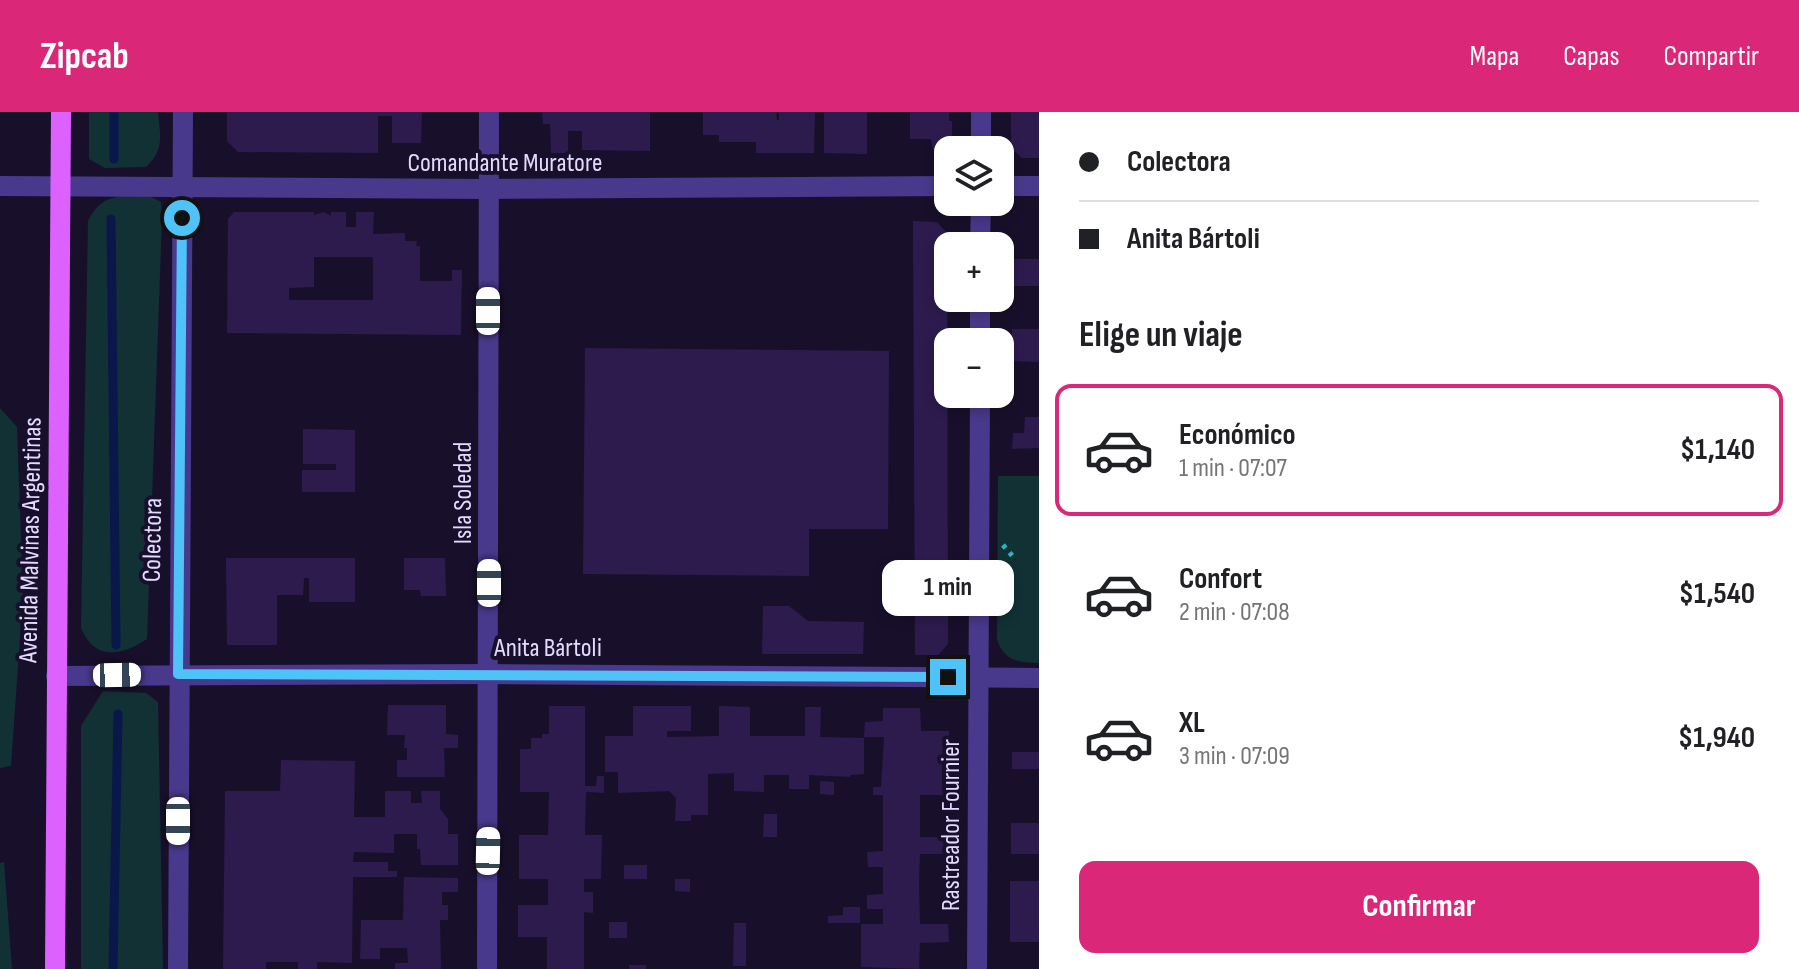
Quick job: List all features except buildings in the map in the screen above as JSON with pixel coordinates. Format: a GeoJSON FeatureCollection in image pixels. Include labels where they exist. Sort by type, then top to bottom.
{"type":"FeatureCollection","features":[{"type":"Feature","properties":{"kind":"main road","name":"Avenida Malvinas Argentinas"},"geometry":{"type":"LineString","coordinates":[[55,969],[61,112]]}},
{"type":"Feature","properties":{"kind":"street","name":"Colectora"},"geometry":{"type":"LineString","coordinates":[[178,969],[183,112]]}},
{"type":"Feature","properties":{"kind":"street","name":"Isla Soledad"},"geometry":{"type":"LineString","coordinates":[[487,969],[489,112]]}},
{"type":"Feature","properties":{"kind":"street"},"geometry":{"type":"LineString","coordinates":[[981,112],[981,136]]}},
{"type":"Feature","properties":{"kind":"street","name":"Comandante Muratore"},"geometry":{"type":"LineString","coordinates":[[0,186],[488,189],[934,186]]}},
{"type":"Feature","properties":{"kind":"street"},"geometry":{"type":"LineString","coordinates":[[1014,186],[1039,186]]}},
{"type":"Feature","properties":{"kind":"street","name":"Rastreador Fournier"},"geometry":{"type":"LineString","coordinates":[[977,969],[980,408]]}},
{"type":"Feature","properties":{"kind":"street","name":"Anita Bártoli"},"geometry":{"type":"LineString","coordinates":[[56,676],[489,674],[1039,678]]}},
{"type":"Feature","properties":{"kind":"path"},"geometry":{"type":"LineString","coordinates":[[1003,545],[1015,559]]}},
{"type":"Feature","properties":{"kind":"green space"},"geometry":{"type":"Polygon","coordinates":[[[89,112],[158,112],[159,148],[146,167],[105,168],[89,159],[89,112]]]}},
{"type":"Feature","properties":{"kind":"green space"},"geometry":{"type":"Polygon","coordinates":[[[148,195],[161,202],[162,218],[147,639],[128,649],[110,652],[94,646],[81,628],[88,221],[106,201],[120,196],[148,195]]]}},
{"type":"Feature","properties":{"kind":"green space"},"geometry":{"type":"Polygon","coordinates":[[[0,408],[17,427],[23,595],[11,766],[0,768],[0,408]]]}},
{"type":"Feature","properties":{"kind":"green space"},"geometry":{"type":"Polygon","coordinates":[[[998,476],[1039,476],[1039,663],[1012,659],[1003,652],[997,639],[998,476]]]}},
{"type":"Feature","properties":{"kind":"green space"},"geometry":{"type":"Polygon","coordinates":[[[103,691],[146,693],[158,702],[163,969],[81,969],[81,726],[103,691]]]}},
{"type":"Feature","properties":{"kind":"green space"},"geometry":{"type":"Polygon","coordinates":[[[4,862],[12,969],[0,969],[0,863],[4,862]]]}},
{"type":"Feature","properties":{"kind":"waterway"},"geometry":{"type":"LineString","coordinates":[[114,112],[114,159]]}},
{"type":"Feature","properties":{"kind":"waterway"},"geometry":{"type":"LineString","coordinates":[[111,219],[116,645]]}},
{"type":"Feature","properties":{"kind":"waterway"},"geometry":{"type":"LineString","coordinates":[[113,969],[118,714]]}},
{"type":"Feature","properties":{"kind":"route"},"geometry":{"type":"LineString","coordinates":[[182,218],[178,674],[948,677]]}}]}
